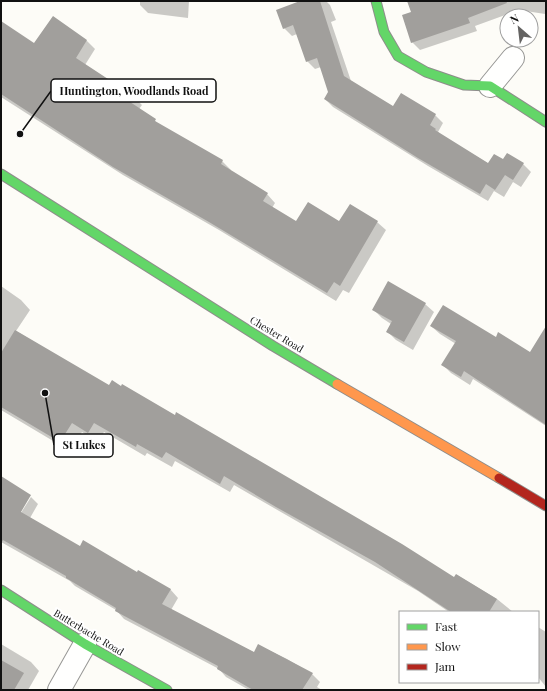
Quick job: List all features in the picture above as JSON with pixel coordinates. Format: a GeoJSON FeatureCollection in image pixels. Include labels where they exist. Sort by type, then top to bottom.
{"type":"FeatureCollection","features":[{"type":"Feature","properties":{"kind":"main road"},"geometry":{"type":"LineString","coordinates":[[376,1],[384,32],[398,56],[426,72],[464,85],[490,86],[546,122]]}},
{"type":"Feature","properties":{"kind":"main road","name":"Chester Road"},"geometry":{"type":"LineString","coordinates":[[1,174],[273,346],[546,506]]}},
{"type":"Feature","properties":{"kind":"main road","name":"Butterbache Road"},"geometry":{"type":"LineString","coordinates":[[1,590],[85,644],[167,690]]}},
{"type":"Feature","properties":{"kind":"street"},"geometry":{"type":"LineString","coordinates":[[490,86],[513,58]]}},
{"type":"Feature","properties":{"kind":"street"},"geometry":{"type":"LineString","coordinates":[[59,690],[85,644]]}},
{"type":"Feature","properties":{"kind":"building"},"geometry":{"type":"Polygon","coordinates":[[[300,1],[320,1],[344,76],[393,106],[401,93],[436,114],[430,125],[436,129],[435,130],[488,163],[494,154],[503,159],[507,153],[524,163],[513,180],[505,175],[495,190],[486,184],[480,194],[418,158],[324,99],[328,92],[317,58],[306,62],[293,25],[283,29],[276,10],[300,1]]]}},
{"type":"Feature","properties":{"kind":"building"},"geometry":{"type":"Polygon","coordinates":[[[407,1],[506,1],[507,3],[468,18],[470,23],[411,43],[402,15],[411,12],[407,1]]]}},
{"type":"Feature","properties":{"kind":"building"},"geometry":{"type":"Polygon","coordinates":[[[53,16],[87,40],[76,58],[134,96],[130,102],[156,119],[155,121],[223,160],[221,164],[268,193],[263,201],[296,221],[308,202],[339,221],[350,204],[378,221],[340,286],[334,282],[327,293],[209,222],[113,167],[1,94],[1,21],[34,43],[53,16]]]}},
{"type":"Feature","properties":{"kind":"building"},"geometry":{"type":"Polygon","coordinates":[[[388,281],[426,303],[404,342],[386,332],[392,321],[372,310],[388,281]]]}},
{"type":"Feature","properties":{"kind":"building"},"geometry":{"type":"Polygon","coordinates":[[[443,305],[496,337],[498,332],[530,352],[546,326],[546,425],[464,371],[461,377],[441,365],[456,341],[430,326],[443,305]]]}},
{"type":"Feature","properties":{"kind":"building"},"geometry":{"type":"Polygon","coordinates":[[[15,330],[109,385],[112,380],[121,386],[122,384],[175,415],[176,412],[402,544],[454,577],[456,574],[497,599],[490,611],[449,611],[375,562],[276,507],[224,476],[220,484],[166,452],[162,458],[137,444],[136,447],[94,423],[88,433],[72,423],[60,442],[1,407],[1,353],[15,330]]]}},
{"type":"Feature","properties":{"kind":"building"},"geometry":{"type":"Polygon","coordinates":[[[1,476],[31,495],[21,512],[80,546],[83,540],[137,572],[138,570],[171,589],[162,604],[254,652],[258,644],[313,673],[302,690],[253,690],[217,669],[218,666],[115,611],[116,608],[66,578],[66,576],[3,540],[1,543],[1,476]]]}},
{"type":"Feature","properties":{"kind":"building"},"geometry":{"type":"Polygon","coordinates":[[[1,660],[24,673],[14,690],[1,690],[1,660]]]}},
{"type":"Feature","properties":{"kind":"traffic: fast"},"geometry":{"type":"LineString","coordinates":[[376,1],[384,32],[398,56],[426,72],[464,85],[490,86],[546,122]]}},
{"type":"Feature","properties":{"kind":"traffic: fast"},"geometry":{"type":"LineString","coordinates":[[1,174],[273,346],[337,384]]}},
{"type":"Feature","properties":{"kind":"traffic: fast"},"geometry":{"type":"LineString","coordinates":[[1,590],[85,644],[167,690]]}},
{"type":"Feature","properties":{"kind":"traffic: slow"},"geometry":{"type":"LineString","coordinates":[[337,384],[499,478]]}},
{"type":"Feature","properties":{"kind":"traffic: jam"},"geometry":{"type":"LineString","coordinates":[[499,478],[546,506]]}},
{"type":"Feature","properties":{"kind":"place","name":"Huntington, Woodlands Road"},"geometry":{"type":"Point","coordinates":[20,134]}},
{"type":"Feature","properties":{"kind":"place","name":"St Lukes"},"geometry":{"type":"Point","coordinates":[45,393]}}]}
